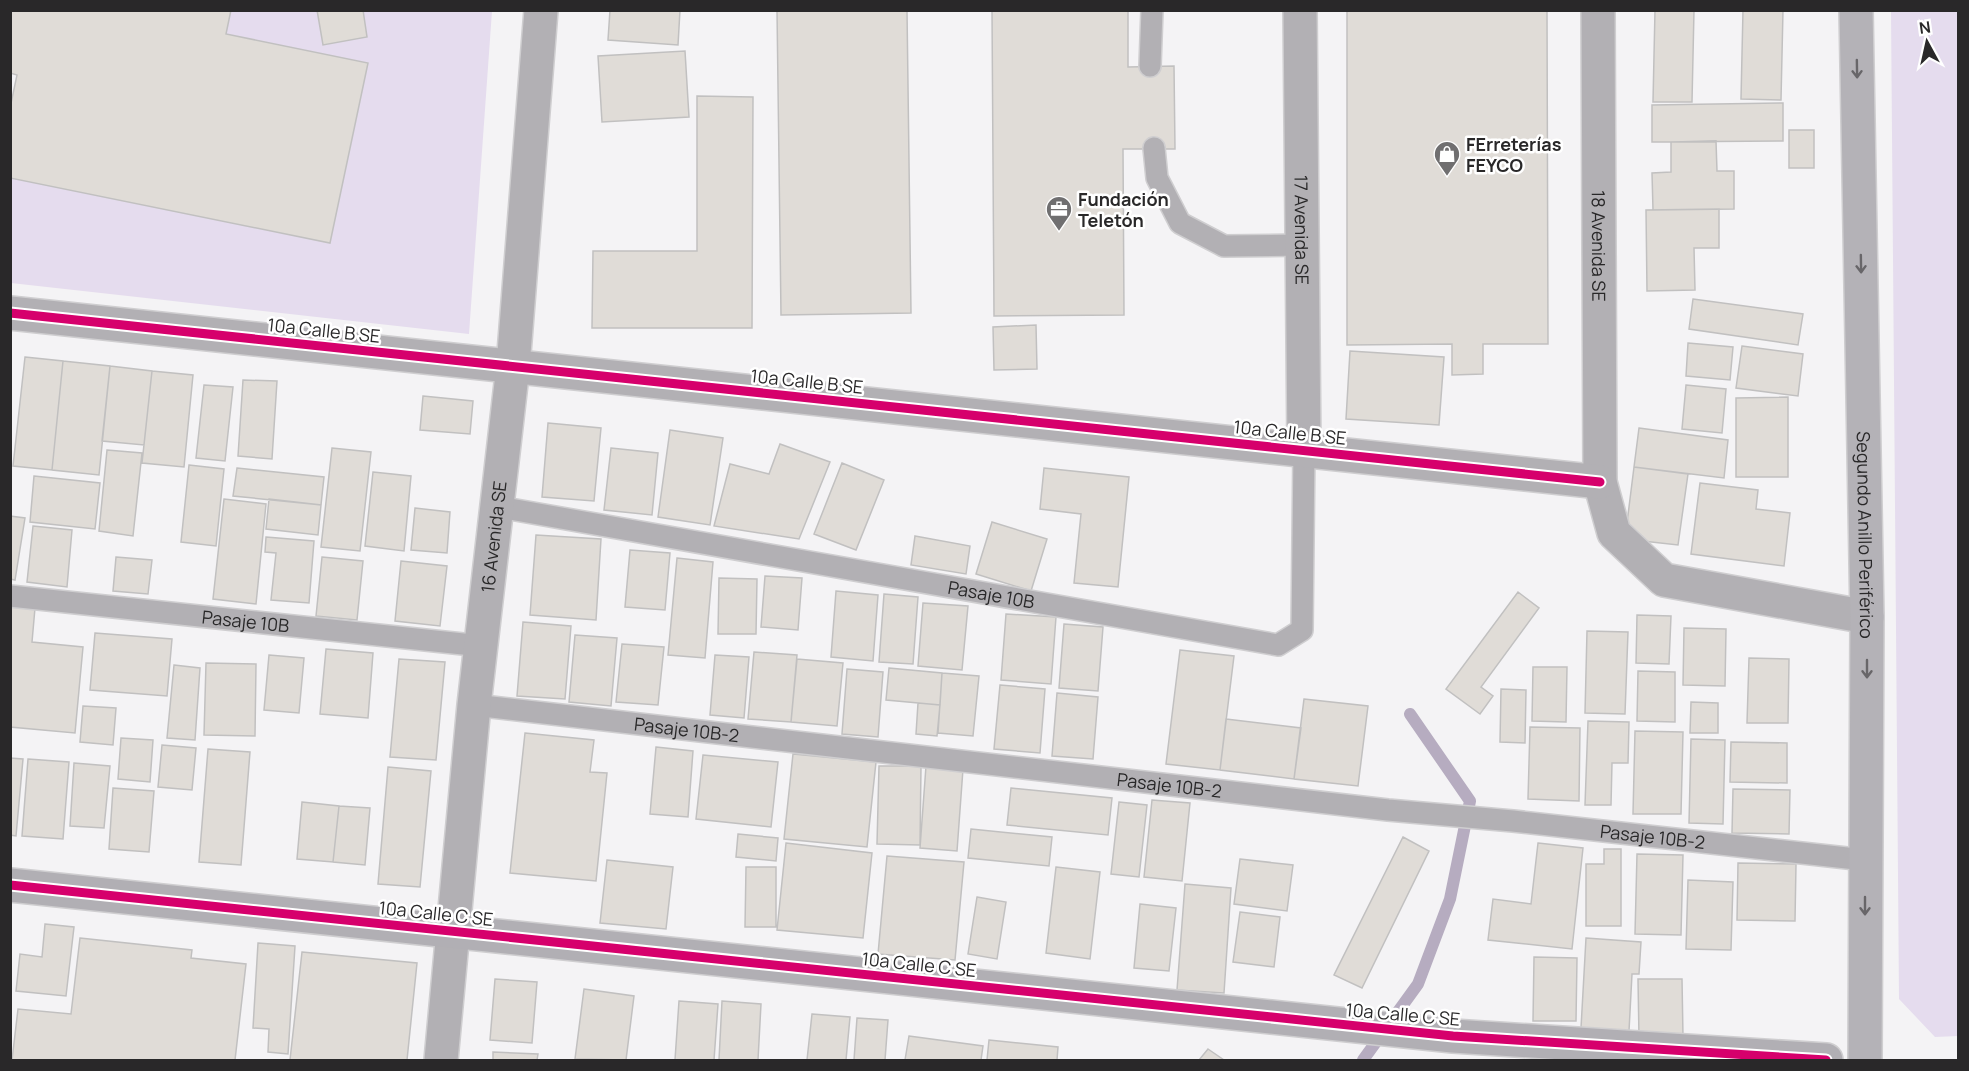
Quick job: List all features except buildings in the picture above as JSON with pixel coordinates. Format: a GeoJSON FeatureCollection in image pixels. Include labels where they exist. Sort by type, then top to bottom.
{"type":"FeatureCollection","features":[{"type":"Feature","properties":{"kind":"main road","name":"Segundo Anillo Periférico"},"geometry":{"type":"LineString","coordinates":[[1856,10],[1867,617],[1865,1060]]}},
{"type":"Feature","properties":{"kind":"street","name":"16 Avenida SE"},"geometry":{"type":"LineString","coordinates":[[441,1060],[474,705],[499,507],[513,366],[541,10]]}},
{"type":"Feature","properties":{"kind":"street","name":"17 Avenida SE"},"geometry":{"type":"LineString","coordinates":[[1300,10],[1304,450]]}},
{"type":"Feature","properties":{"kind":"street","name":"18 Avenida SE"},"geometry":{"type":"LineString","coordinates":[[1598,10],[1600,482],[1614,533],[1664,580],[1867,617]]}},
{"type":"Feature","properties":{"kind":"street","name":"10a Calle B SE"},"geometry":{"type":"LineString","coordinates":[[10,313],[1600,482]]}},
{"type":"Feature","properties":{"kind":"street","name":"10a Calle C SE"},"geometry":{"type":"LineString","coordinates":[[10,885],[1453,1036],[1826,1060]]}},
{"type":"Feature","properties":{"kind":"lane"},"geometry":{"type":"LineString","coordinates":[[1150,66],[1152,10]]}},
{"type":"Feature","properties":{"kind":"lane"},"geometry":{"type":"LineString","coordinates":[[1154,148],[1157,178],[1180,223],[1224,246],[1302,245]]}},
{"type":"Feature","properties":{"kind":"lane","name":"Pasaje 10B"},"geometry":{"type":"LineString","coordinates":[[499,507],[1278,645],[1302,630],[1304,450]]}},
{"type":"Feature","properties":{"kind":"lane","name":"Pasaje 10B"},"geometry":{"type":"LineString","coordinates":[[10,596],[482,646]]}},
{"type":"Feature","properties":{"kind":"lane","name":"Pasaje 10B-2"},"geometry":{"type":"LineString","coordinates":[[474,705],[1388,810],[1513,820],[1865,860]]}},
{"type":"Feature","properties":{"kind":"shaded area"},"geometry":{"type":"Polygon","coordinates":[[[231,11],[492,11],[469,334],[11,283],[11,178],[330,243],[368,63],[226,34],[231,11]]]}},
{"type":"Feature","properties":{"kind":"shaded area"},"geometry":{"type":"Polygon","coordinates":[[[1891,11],[1958,11],[1958,1036],[1935,1037],[1899,999],[1891,11]]]}},
{"type":"Feature","properties":{"kind":"waterway"},"geometry":{"type":"LineString","coordinates":[[1363,1060],[1418,984],[1450,899],[1470,801],[1410,714]]}},
{"type":"Feature","properties":{"kind":"cycle path"},"geometry":{"type":"LineString","coordinates":[[10,313],[1600,482]]}},
{"type":"Feature","properties":{"kind":"cycle path"},"geometry":{"type":"LineString","coordinates":[[10,885],[1453,1036],[1826,1060]]}},
{"type":"Feature","properties":{"kind":"place","name":"FErreterías FEYCO"},"geometry":{"type":"Point","coordinates":[1447,177]}},
{"type":"Feature","properties":{"kind":"place","name":"Fundación Teletón"},"geometry":{"type":"Point","coordinates":[1059,232]}}]}
